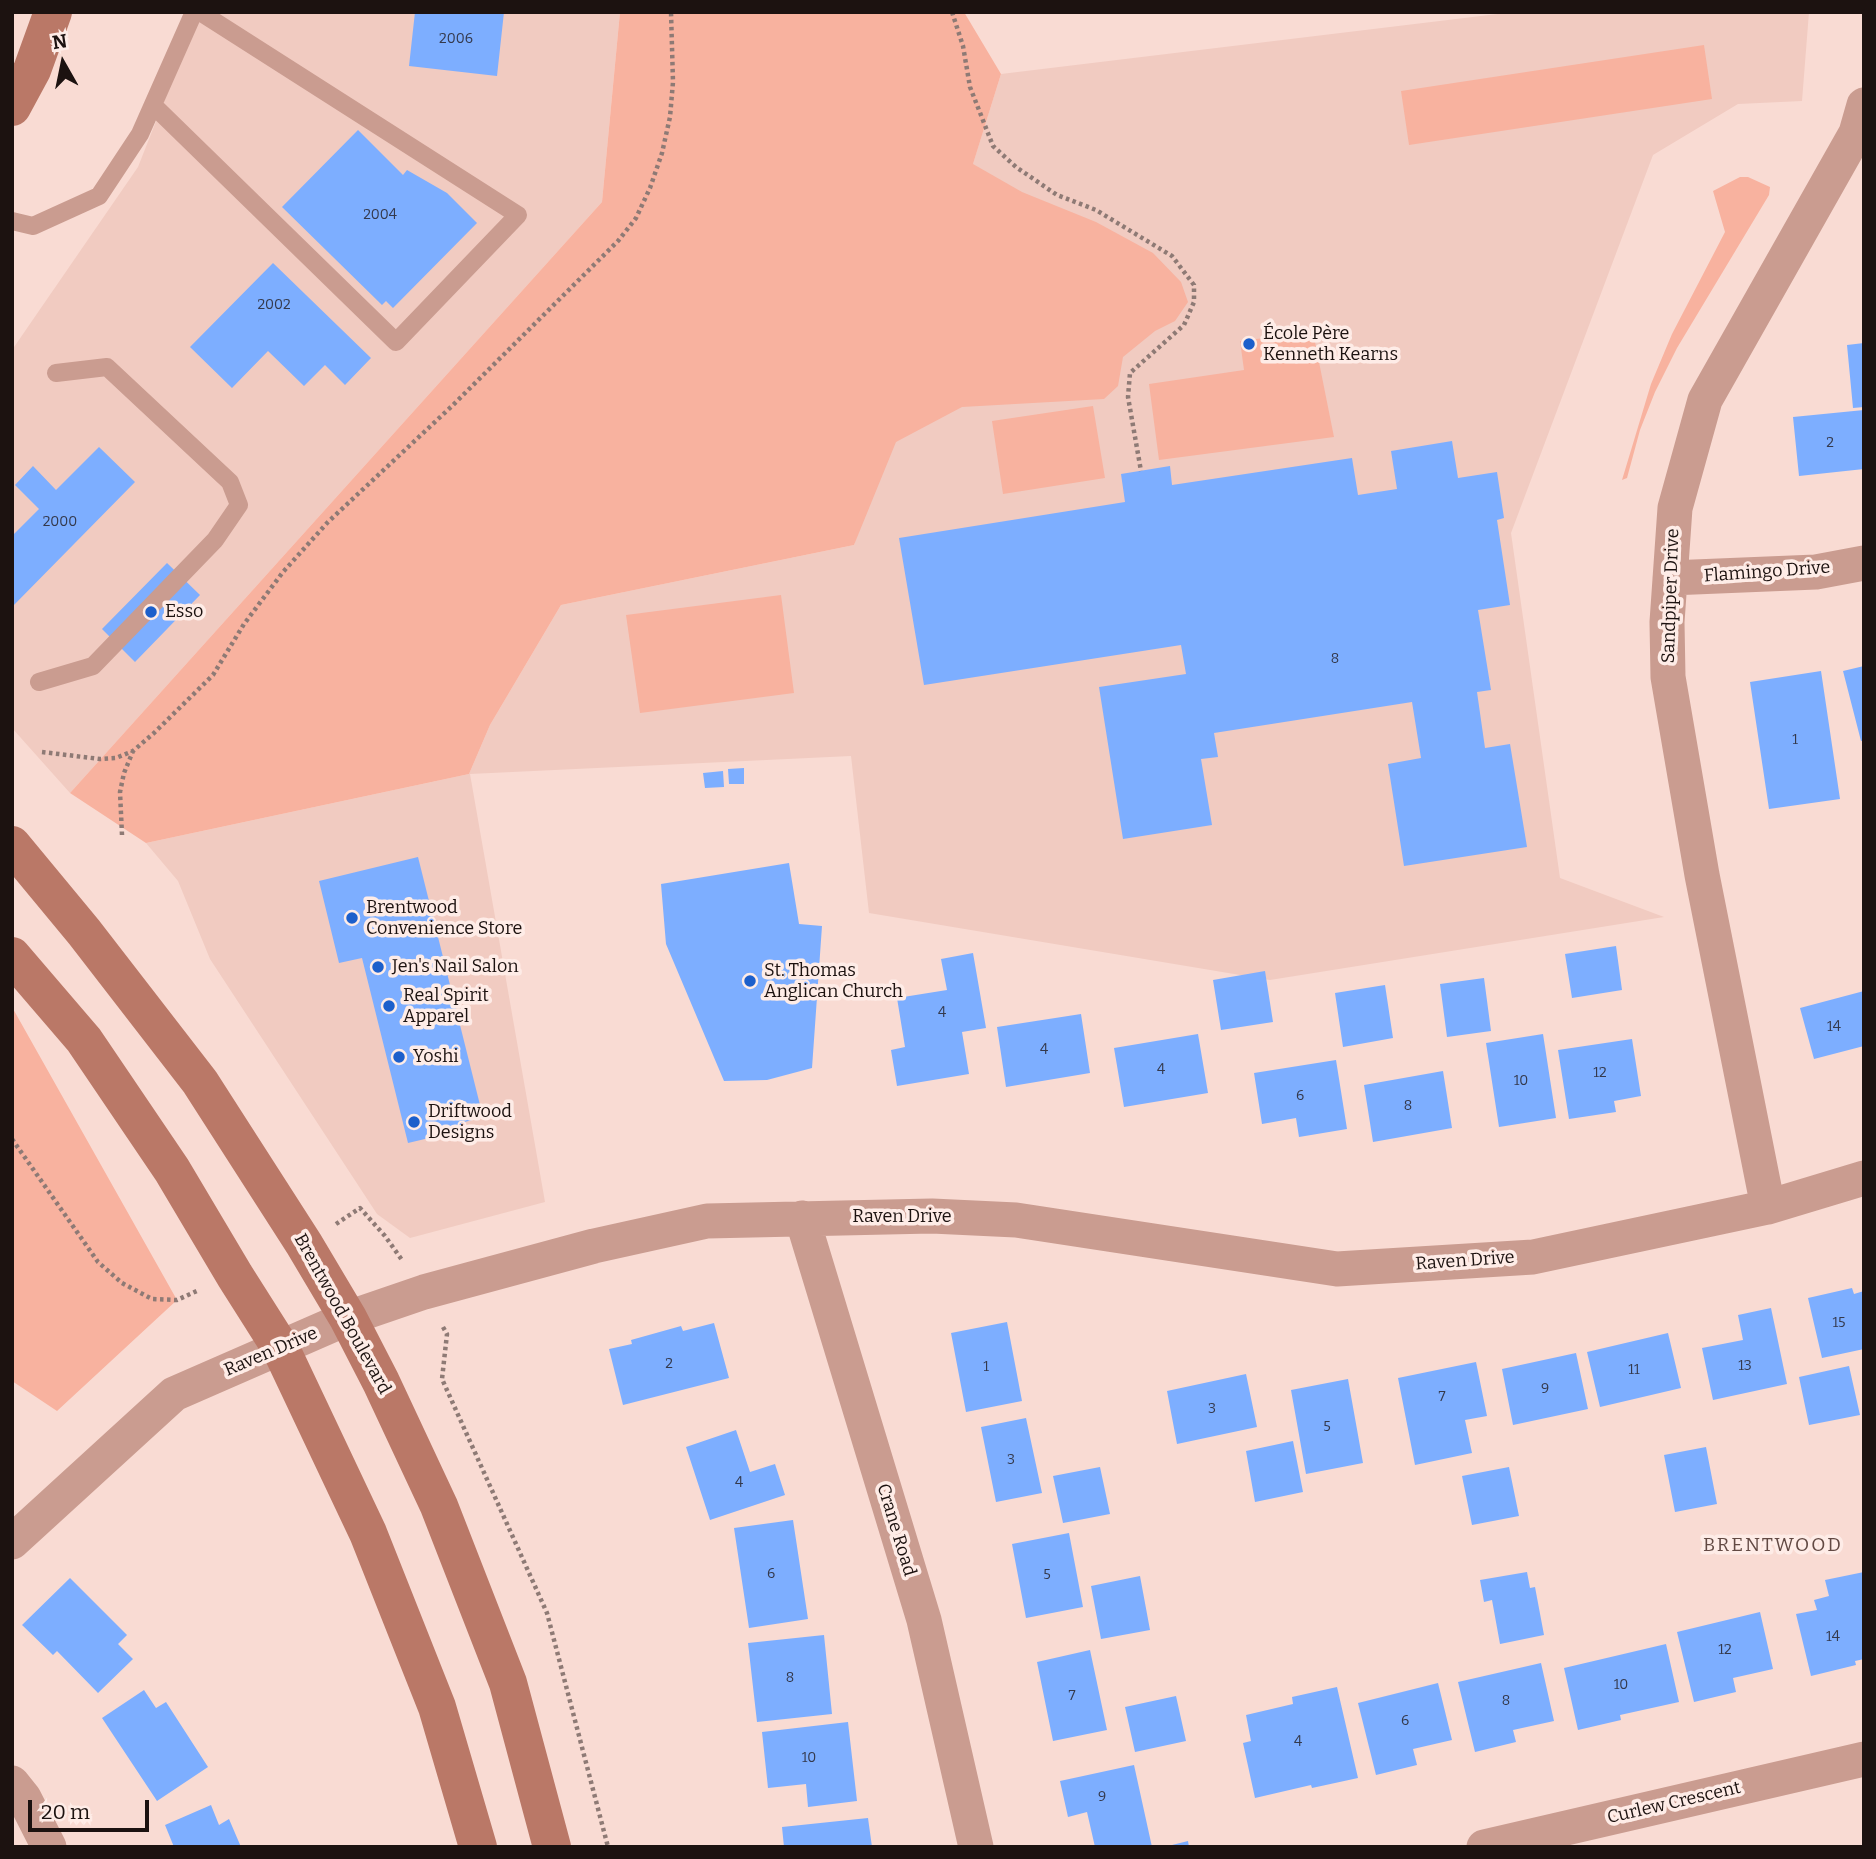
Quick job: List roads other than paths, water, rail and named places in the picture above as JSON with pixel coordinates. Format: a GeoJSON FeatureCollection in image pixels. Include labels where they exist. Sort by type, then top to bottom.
{"type":"FeatureCollection","features":[{"type":"Feature","properties":{"kind":"main road"},"geometry":{"type":"LineString","coordinates":[[12,107],[32,70],[53,12]]}},
{"type":"Feature","properties":{"kind":"main road","name":"Brentwood Boulevard"},"geometry":{"type":"LineString","coordinates":[[12,845],[84,932],[200,1082],[348,1318],[439,1506],[508,1683],[552,1847]]}},
{"type":"Feature","properties":{"kind":"main road"},"geometry":{"type":"LineString","coordinates":[[12,956],[84,1040],[172,1170],[234,1276],[280,1347],[368,1533],[432,1694],[478,1847]]}},
{"type":"Feature","properties":{"kind":"street","name":"Sandpiper Drive"},"geometry":{"type":"LineString","coordinates":[[1768,1207],[1702,875],[1668,677],[1667,622],[1675,508],[1705,400],[1856,133],[1864,105]]}},
{"type":"Feature","properties":{"kind":"street","name":"Flamingo Drive"},"geometry":{"type":"LineString","coordinates":[[1670,578],[1816,572],[1864,563]]}},
{"type":"Feature","properties":{"kind":"street","name":"Raven Drive"},"geometry":{"type":"LineString","coordinates":[[12,1542],[174,1394],[348,1318],[424,1292],[594,1246],[707,1221],[932,1216],[1016,1220],[1337,1269],[1534,1256],[1768,1207],[1864,1178]]}},
{"type":"Feature","properties":{"kind":"street","name":"Crane Road"},"geometry":{"type":"LineString","coordinates":[[802,1218],[923,1620],[976,1847]]}},
{"type":"Feature","properties":{"kind":"street","name":"Curlew Crescent"},"geometry":{"type":"LineString","coordinates":[[1484,1847],[1864,1759]]}},
{"type":"Feature","properties":{"kind":"street"},"geometry":{"type":"LineString","coordinates":[[12,1783],[24,1798],[49,1847]]}},
{"type":"Feature","properties":{"kind":"lane"},"geometry":{"type":"LineString","coordinates":[[12,221],[33,226],[99,196],[140,134],[194,12]]}},
{"type":"Feature","properties":{"kind":"lane"},"geometry":{"type":"LineString","coordinates":[[153,105],[396,342],[518,215],[200,12]]}},
{"type":"Feature","properties":{"kind":"lane"},"geometry":{"type":"LineString","coordinates":[[39,682],[93,666],[215,540],[239,505],[230,482],[107,367],[56,373]]}},
{"type":"Feature","properties":{"kind":"place","name":"École Père Kenneth Kearns"},"geometry":{"type":"Point","coordinates":[1249,344]}},
{"type":"Feature","properties":{"kind":"place","name":"Esso"},"geometry":{"type":"Point","coordinates":[151,612]}},
{"type":"Feature","properties":{"kind":"place","name":"Brentwood Convenience Store"},"geometry":{"type":"Point","coordinates":[352,918]}},
{"type":"Feature","properties":{"kind":"place","name":"Jen's Nail Salon"},"geometry":{"type":"Point","coordinates":[378,967]}},
{"type":"Feature","properties":{"kind":"place","name":"St. Thomas Anglican Church"},"geometry":{"type":"Point","coordinates":[750,981]}},
{"type":"Feature","properties":{"kind":"place","name":"Real Spirit Apparel"},"geometry":{"type":"Point","coordinates":[389,1006]}},
{"type":"Feature","properties":{"kind":"place","name":"Yoshi"},"geometry":{"type":"Point","coordinates":[399,1057]}},
{"type":"Feature","properties":{"kind":"place","name":"Driftwood Designs"},"geometry":{"type":"Point","coordinates":[414,1122]}},
{"type":"Feature","properties":{"kind":"district","name":"BRENTWOOD"},"geometry":{"type":"Point","coordinates":[1773,1546]}}]}
